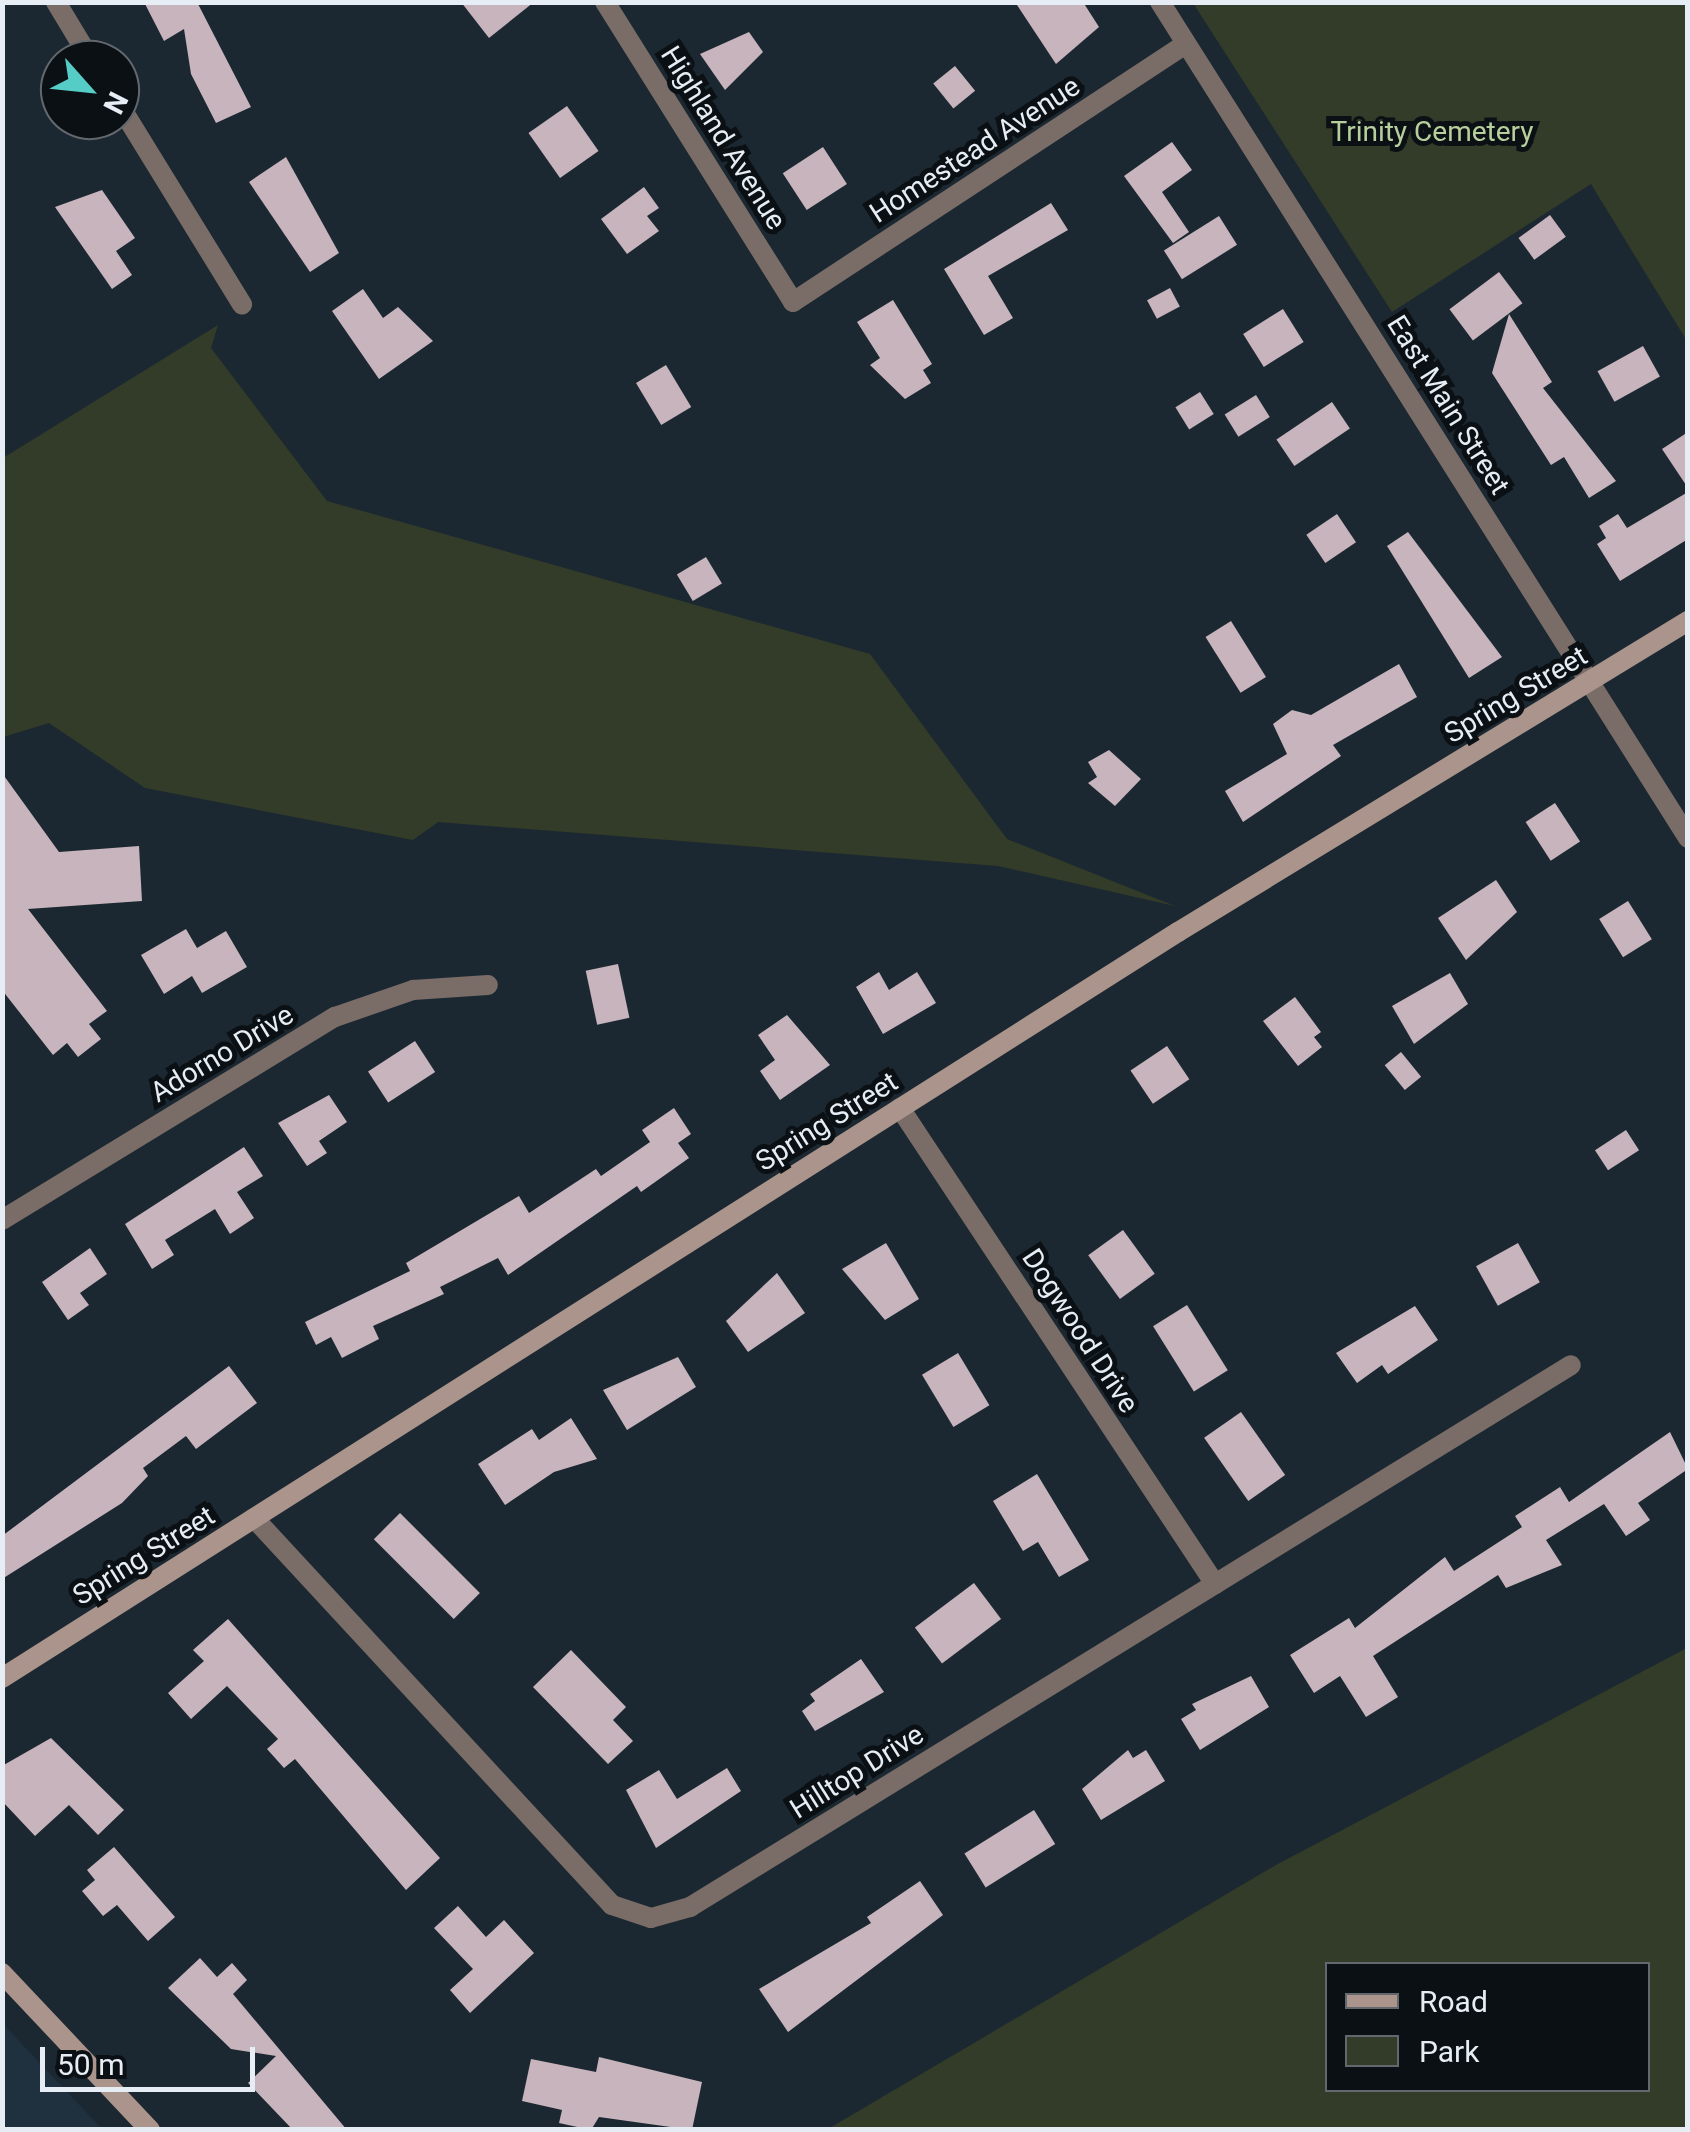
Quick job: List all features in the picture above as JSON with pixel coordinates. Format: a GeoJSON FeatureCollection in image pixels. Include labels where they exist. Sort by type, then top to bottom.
{"type":"FeatureCollection","features":[{"type":"Feature","properties":{"kind":"street"},"geometry":{"type":"LineString","coordinates":[[56,2],[79,40]]}},
{"type":"Feature","properties":{"kind":"street","name":"Highland Avenue"},"geometry":{"type":"LineString","coordinates":[[605,2],[794,302]]}},
{"type":"Feature","properties":{"kind":"street","name":"East Main Street"},"geometry":{"type":"LineString","coordinates":[[1160,2],[1688,838]]}},
{"type":"Feature","properties":{"kind":"street","name":"Homestead Avenue"},"geometry":{"type":"LineString","coordinates":[[794,302],[1186,44]]}},
{"type":"Feature","properties":{"kind":"street"},"geometry":{"type":"LineString","coordinates":[[140,138],[242,304]]}},
{"type":"Feature","properties":{"kind":"street","name":"Spring Street"},"geometry":{"type":"LineString","coordinates":[[2,1678],[900,1108],[1688,621]]}},
{"type":"Feature","properties":{"kind":"street","name":"Adorno Drive"},"geometry":{"type":"LineString","coordinates":[[2,1220],[335,1017],[413,990],[488,985]]}},
{"type":"Feature","properties":{"kind":"street","name":"Dogwood Drive"},"geometry":{"type":"LineString","coordinates":[[900,1108],[1214,1584]]}},
{"type":"Feature","properties":{"kind":"street","name":"Hilltop Drive"},"geometry":{"type":"LineString","coordinates":[[254,1518],[612,1905],[651,1918],[690,1907],[1571,1365]]}},
{"type":"Feature","properties":{"kind":"street"},"geometry":{"type":"LineString","coordinates":[[2,1973],[150,2130]]}},
{"type":"Feature","properties":{"kind":"shaded area"},"geometry":{"type":"Polygon","coordinates":[[[3,2024],[102,2129],[3,2129],[3,2024]]]}},
{"type":"Feature","properties":{"kind":"green space","name":"Trinity Cemetery"},"geometry":{"type":"Polygon","coordinates":[[[1193,3],[1687,3],[1687,341],[1591,184],[1392,312],[1193,3]]]}},
{"type":"Feature","properties":{"kind":"green space"},"geometry":{"type":"Polygon","coordinates":[[[218,325],[211,348],[327,501],[870,654],[1007,839],[1175,906],[998,866],[438,822],[413,840],[145,788],[49,723],[3,737],[3,458],[218,325]]]}},
{"type":"Feature","properties":{"kind":"green space"},"geometry":{"type":"Polygon","coordinates":[[[1687,1648],[1687,2129],[828,2129],[1276,1865],[1687,1648]]]}},
{"type":"Feature","properties":{"kind":"building"},"geometry":{"type":"Polygon","coordinates":[[[144,2],[197,2],[251,107],[216,123],[191,74],[184,29],[164,41],[144,2]]]}},
{"type":"Feature","properties":{"kind":"building"},"geometry":{"type":"Polygon","coordinates":[[[461,2],[534,2],[489,38],[461,2]]]}},
{"type":"Feature","properties":{"kind":"building"},"geometry":{"type":"Polygon","coordinates":[[[1015,2],[1083,2],[1099,27],[1056,64],[1015,2]]]}},
{"type":"Feature","properties":{"kind":"building"},"geometry":{"type":"Polygon","coordinates":[[[749,32],[763,52],[725,90],[700,54],[749,32]]]}},
{"type":"Feature","properties":{"kind":"building"},"geometry":{"type":"Polygon","coordinates":[[[955,66],[975,91],[953,108],[933,84],[955,66]]]}},
{"type":"Feature","properties":{"kind":"building"},"geometry":{"type":"Polygon","coordinates":[[[567,106],[599,151],[560,178],[528,133],[567,106]]]}},
{"type":"Feature","properties":{"kind":"building"},"geometry":{"type":"Polygon","coordinates":[[[1172,142],[1192,170],[1162,192],[1189,232],[1173,243],[1124,176],[1172,142]]]}},
{"type":"Feature","properties":{"kind":"building"},"geometry":{"type":"Polygon","coordinates":[[[823,147],[847,184],[807,210],[783,173],[823,147]]]}},
{"type":"Feature","properties":{"kind":"building"},"geometry":{"type":"Polygon","coordinates":[[[286,157],[339,253],[310,272],[249,182],[286,157]]]}},
{"type":"Feature","properties":{"kind":"building"},"geometry":{"type":"Polygon","coordinates":[[[644,187],[659,208],[647,216],[659,231],[627,254],[601,219],[644,187]]]}},
{"type":"Feature","properties":{"kind":"building"},"geometry":{"type":"Polygon","coordinates":[[[102,190],[135,238],[116,251],[132,275],[112,289],[55,207],[102,190]]]}},
{"type":"Feature","properties":{"kind":"building"},"geometry":{"type":"Polygon","coordinates":[[[1051,203],[1068,230],[988,276],[1013,318],[984,335],[944,269],[1051,203]]]}},
{"type":"Feature","properties":{"kind":"building"},"geometry":{"type":"Polygon","coordinates":[[[1550,215],[1566,237],[1534,260],[1518,238],[1550,215]]]}},
{"type":"Feature","properties":{"kind":"building"},"geometry":{"type":"Polygon","coordinates":[[[1219,216],[1237,245],[1182,279],[1164,250],[1219,216]]]}},
{"type":"Feature","properties":{"kind":"building"},"geometry":{"type":"Polygon","coordinates":[[[1499,272],[1522,303],[1473,340],[1449,309],[1499,272]]]}},
{"type":"Feature","properties":{"kind":"building"},"geometry":{"type":"Polygon","coordinates":[[[1170,288],[1180,307],[1157,319],[1147,300],[1170,288]]]}},
{"type":"Feature","properties":{"kind":"building"},"geometry":{"type":"Polygon","coordinates":[[[363,289],[383,318],[398,307],[433,341],[379,379],[332,311],[363,289]]]}},
{"type":"Feature","properties":{"kind":"building"},"geometry":{"type":"Polygon","coordinates":[[[893,300],[932,364],[923,370],[931,383],[905,399],[870,365],[880,358],[857,322],[893,300]]]}},
{"type":"Feature","properties":{"kind":"building"},"geometry":{"type":"Polygon","coordinates":[[[1283,309],[1304,342],[1264,367],[1243,334],[1283,309]]]}},
{"type":"Feature","properties":{"kind":"building"},"geometry":{"type":"Polygon","coordinates":[[[1509,314],[1552,382],[1543,388],[1616,481],[1589,498],[1564,457],[1551,465],[1492,373],[1509,314]]]}},
{"type":"Feature","properties":{"kind":"building"},"geometry":{"type":"Polygon","coordinates":[[[1643,346],[1660,377],[1614,402],[1598,371],[1643,346]]]}},
{"type":"Feature","properties":{"kind":"building"},"geometry":{"type":"Polygon","coordinates":[[[666,365],[691,407],[661,425],[636,383],[666,365]]]}},
{"type":"Feature","properties":{"kind":"building"},"geometry":{"type":"Polygon","coordinates":[[[1200,392],[1214,414],[1189,429],[1175,407],[1200,392]]]}},
{"type":"Feature","properties":{"kind":"building"},"geometry":{"type":"Polygon","coordinates":[[[1256,395],[1270,417],[1238,437],[1225,415],[1256,395]]]}},
{"type":"Feature","properties":{"kind":"building"},"geometry":{"type":"Polygon","coordinates":[[[1332,402],[1350,429],[1294,466],[1276,439],[1332,402]]]}},
{"type":"Feature","properties":{"kind":"building"},"geometry":{"type":"Polygon","coordinates":[[[1688,432],[1688,488],[1662,449],[1688,432]]]}},
{"type":"Feature","properties":{"kind":"building"},"geometry":{"type":"Polygon","coordinates":[[[1688,492],[1688,539],[1620,581],[1597,544],[1606,538],[1599,526],[1618,514],[1627,528],[1688,492]]]}},
{"type":"Feature","properties":{"kind":"building"},"geometry":{"type":"Polygon","coordinates":[[[1337,514],[1356,542],[1325,563],[1306,535],[1337,514]]]}},
{"type":"Feature","properties":{"kind":"building"},"geometry":{"type":"Polygon","coordinates":[[[1408,532],[1502,657],[1469,678],[1387,546],[1408,532]]]}},
{"type":"Feature","properties":{"kind":"building"},"geometry":{"type":"Polygon","coordinates":[[[706,557],[722,584],[693,601],[677,575],[706,557]]]}},
{"type":"Feature","properties":{"kind":"building"},"geometry":{"type":"Polygon","coordinates":[[[1231,621],[1266,677],[1241,693],[1206,637],[1231,621]]]}},
{"type":"Feature","properties":{"kind":"building"},"geometry":{"type":"Polygon","coordinates":[[[1399,664],[1417,697],[1333,745],[1341,756],[1243,822],[1225,791],[1287,754],[1273,724],[1292,710],[1311,715],[1399,664]]]}},
{"type":"Feature","properties":{"kind":"building"},"geometry":{"type":"Polygon","coordinates":[[[1109,750],[1141,779],[1115,806],[1088,783],[1097,777],[1088,762],[1109,750]]]}},
{"type":"Feature","properties":{"kind":"building"},"geometry":{"type":"Polygon","coordinates":[[[2,773],[59,852],[139,846],[142,901],[28,909],[107,1011],[89,1024],[101,1039],[78,1057],[67,1043],[53,1055],[2,990],[2,773]]]}},
{"type":"Feature","properties":{"kind":"building"},"geometry":{"type":"Polygon","coordinates":[[[1555,803],[1580,842],[1551,861],[1526,822],[1555,803]]]}},
{"type":"Feature","properties":{"kind":"building"},"geometry":{"type":"Polygon","coordinates":[[[1496,880],[1517,912],[1466,960],[1438,918],[1496,880]]]}},
{"type":"Feature","properties":{"kind":"building"},"geometry":{"type":"Polygon","coordinates":[[[1628,901],[1652,939],[1623,957],[1599,919],[1628,901]]]}},
{"type":"Feature","properties":{"kind":"building"},"geometry":{"type":"Polygon","coordinates":[[[186,929],[197,948],[226,931],[247,967],[202,993],[192,976],[164,994],[141,955],[186,929]]]}},
{"type":"Feature","properties":{"kind":"building"},"geometry":{"type":"Polygon","coordinates":[[[618,964],[629,1018],[597,1025],[586,971],[618,964]]]}},
{"type":"Feature","properties":{"kind":"building"},"geometry":{"type":"Polygon","coordinates":[[[879,972],[889,990],[917,972],[936,1003],[883,1034],[856,987],[879,972]]]}},
{"type":"Feature","properties":{"kind":"building"},"geometry":{"type":"Polygon","coordinates":[[[1450,973],[1468,1004],[1414,1044],[1392,1006],[1450,973]]]}},
{"type":"Feature","properties":{"kind":"building"},"geometry":{"type":"Polygon","coordinates":[[[1295,997],[1321,1032],[1314,1037],[1322,1047],[1298,1066],[1263,1021],[1295,997]]]}},
{"type":"Feature","properties":{"kind":"building"},"geometry":{"type":"Polygon","coordinates":[[[787,1015],[830,1065],[780,1100],[760,1071],[775,1060],[758,1035],[787,1015]]]}},
{"type":"Feature","properties":{"kind":"building"},"geometry":{"type":"Polygon","coordinates":[[[415,1041],[435,1072],[388,1103],[368,1071],[415,1041]]]}},
{"type":"Feature","properties":{"kind":"building"},"geometry":{"type":"Polygon","coordinates":[[[1167,1046],[1189,1079],[1153,1104],[1131,1071],[1167,1046]]]}},
{"type":"Feature","properties":{"kind":"building"},"geometry":{"type":"Polygon","coordinates":[[[1401,1052],[1421,1077],[1405,1090],[1385,1065],[1401,1052]]]}},
{"type":"Feature","properties":{"kind":"building"},"geometry":{"type":"Polygon","coordinates":[[[329,1095],[347,1122],[319,1141],[327,1153],[307,1166],[278,1123],[329,1095]]]}},
{"type":"Feature","properties":{"kind":"building"},"geometry":{"type":"Polygon","coordinates":[[[674,1108],[691,1134],[678,1143],[689,1158],[641,1192],[637,1186],[508,1275],[498,1258],[440,1287],[444,1294],[373,1326],[379,1339],[342,1358],[331,1337],[316,1345],[305,1322],[410,1271],[406,1263],[519,1196],[529,1213],[596,1169],[601,1176],[650,1142],[642,1130],[674,1108]]]}},
{"type":"Feature","properties":{"kind":"building"},"geometry":{"type":"Polygon","coordinates":[[[1626,1130],[1639,1150],[1608,1170],[1595,1150],[1626,1130]]]}},
{"type":"Feature","properties":{"kind":"building"},"geometry":{"type":"Polygon","coordinates":[[[244,1147],[263,1176],[237,1192],[254,1218],[230,1234],[215,1209],[165,1240],[174,1255],[152,1269],[125,1224],[244,1147]]]}},
{"type":"Feature","properties":{"kind":"building"},"geometry":{"type":"Polygon","coordinates":[[[1123,1230],[1155,1274],[1120,1299],[1088,1255],[1123,1230]]]}},
{"type":"Feature","properties":{"kind":"building"},"geometry":{"type":"Polygon","coordinates":[[[886,1243],[919,1299],[885,1320],[842,1269],[886,1243]]]}},
{"type":"Feature","properties":{"kind":"building"},"geometry":{"type":"Polygon","coordinates":[[[1518,1243],[1540,1282],[1498,1306],[1476,1266],[1518,1243]]]}},
{"type":"Feature","properties":{"kind":"building"},"geometry":{"type":"Polygon","coordinates":[[[90,1248],[107,1274],[80,1293],[89,1305],[68,1320],[42,1282],[90,1248]]]}},
{"type":"Feature","properties":{"kind":"building"},"geometry":{"type":"Polygon","coordinates":[[[777,1273],[805,1313],[748,1352],[726,1321],[777,1273]]]}},
{"type":"Feature","properties":{"kind":"building"},"geometry":{"type":"Polygon","coordinates":[[[1187,1305],[1228,1370],[1194,1391],[1153,1326],[1187,1305]]]}},
{"type":"Feature","properties":{"kind":"building"},"geometry":{"type":"Polygon","coordinates":[[[1415,1306],[1438,1340],[1388,1374],[1382,1365],[1357,1383],[1336,1353],[1415,1306]]]}},
{"type":"Feature","properties":{"kind":"building"},"geometry":{"type":"Polygon","coordinates":[[[958,1353],[989,1405],[953,1427],[922,1375],[958,1353]]]}},
{"type":"Feature","properties":{"kind":"building"},"geometry":{"type":"Polygon","coordinates":[[[678,1357],[696,1387],[627,1430],[603,1390],[678,1357]]]}},
{"type":"Feature","properties":{"kind":"building"},"geometry":{"type":"Polygon","coordinates":[[[229,1366],[257,1403],[196,1449],[186,1436],[143,1468],[148,1476],[122,1503],[2,1579],[2,1536],[229,1366]]]}},
{"type":"Feature","properties":{"kind":"building"},"geometry":{"type":"Polygon","coordinates":[[[1241,1412],[1285,1475],[1248,1501],[1204,1438],[1241,1412]]]}},
{"type":"Feature","properties":{"kind":"building"},"geometry":{"type":"Polygon","coordinates":[[[571,1418],[597,1459],[554,1472],[505,1505],[478,1464],[532,1429],[539,1440],[571,1418]]]}},
{"type":"Feature","properties":{"kind":"building"},"geometry":{"type":"Polygon","coordinates":[[[1670,1432],[1688,1469],[1638,1503],[1650,1520],[1626,1536],[1604,1504],[1546,1540],[1562,1565],[1506,1588],[1498,1575],[1373,1656],[1398,1697],[1366,1717],[1340,1676],[1314,1693],[1290,1655],[1349,1618],[1355,1628],[1445,1557],[1454,1571],[1522,1527],[1515,1516],[1560,1487],[1569,1502],[1670,1432]]]}},
{"type":"Feature","properties":{"kind":"building"},"geometry":{"type":"Polygon","coordinates":[[[1037,1474],[1089,1560],[1059,1577],[1038,1542],[1023,1551],[993,1501],[1037,1474]]]}},
{"type":"Feature","properties":{"kind":"building"},"geometry":{"type":"Polygon","coordinates":[[[400,1513],[480,1593],[454,1619],[374,1539],[400,1513]]]}},
{"type":"Feature","properties":{"kind":"building"},"geometry":{"type":"Polygon","coordinates":[[[974,1583],[1001,1619],[942,1663],[915,1628],[974,1583]]]}},
{"type":"Feature","properties":{"kind":"building"},"geometry":{"type":"Polygon","coordinates":[[[228,1619],[440,1858],[406,1890],[295,1759],[284,1768],[267,1749],[278,1739],[227,1686],[191,1719],[168,1693],[204,1661],[193,1650],[228,1619]]]}},
{"type":"Feature","properties":{"kind":"building"},"geometry":{"type":"Polygon","coordinates":[[[571,1650],[626,1707],[613,1720],[633,1741],[608,1764],[533,1687],[571,1650]]]}},
{"type":"Feature","properties":{"kind":"building"},"geometry":{"type":"Polygon","coordinates":[[[861,1659],[884,1692],[815,1731],[802,1711],[815,1701],[810,1694],[861,1659]]]}},
{"type":"Feature","properties":{"kind":"building"},"geometry":{"type":"Polygon","coordinates":[[[1251,1676],[1269,1707],[1200,1750],[1181,1719],[1196,1710],[1192,1704],[1251,1676]]]}},
{"type":"Feature","properties":{"kind":"building"},"geometry":{"type":"Polygon","coordinates":[[[51,1738],[124,1810],[98,1835],[69,1805],[35,1836],[2,1801],[2,1766],[51,1738]]]}},
{"type":"Feature","properties":{"kind":"building"},"geometry":{"type":"Polygon","coordinates":[[[1128,1750],[1133,1758],[1146,1750],[1165,1781],[1101,1820],[1082,1789],[1128,1750]]]}},
{"type":"Feature","properties":{"kind":"building"},"geometry":{"type":"Polygon","coordinates":[[[727,1768],[741,1791],[656,1848],[626,1790],[659,1770],[677,1799],[727,1768]]]}},
{"type":"Feature","properties":{"kind":"building"},"geometry":{"type":"Polygon","coordinates":[[[1034,1810],[1055,1844],[986,1887],[964,1853],[1034,1810]]]}},
{"type":"Feature","properties":{"kind":"building"},"geometry":{"type":"Polygon","coordinates":[[[114,1847],[175,1917],[148,1941],[117,1905],[103,1916],[82,1891],[95,1880],[87,1870],[114,1847]]]}},
{"type":"Feature","properties":{"kind":"building"},"geometry":{"type":"Polygon","coordinates":[[[920,1881],[943,1915],[788,2032],[759,1989],[871,1923],[867,1917],[920,1881]]]}},
{"type":"Feature","properties":{"kind":"building"},"geometry":{"type":"Polygon","coordinates":[[[458,1906],[486,1937],[504,1920],[534,1953],[470,2013],[450,1990],[473,1969],[434,1928],[458,1906]]]}},
{"type":"Feature","properties":{"kind":"building"},"geometry":{"type":"Polygon","coordinates":[[[200,1958],[217,1977],[232,1963],[247,1980],[233,1994],[347,2130],[293,2130],[248,2083],[276,2056],[231,2049],[168,1988],[200,1958]]]}},
{"type":"Feature","properties":{"kind":"building"},"geometry":{"type":"Polygon","coordinates":[[[599,2057],[702,2082],[692,2130],[599,2117],[591,2130],[559,2123],[562,2110],[522,2101],[531,2059],[596,2072],[599,2057]]]}}]}
